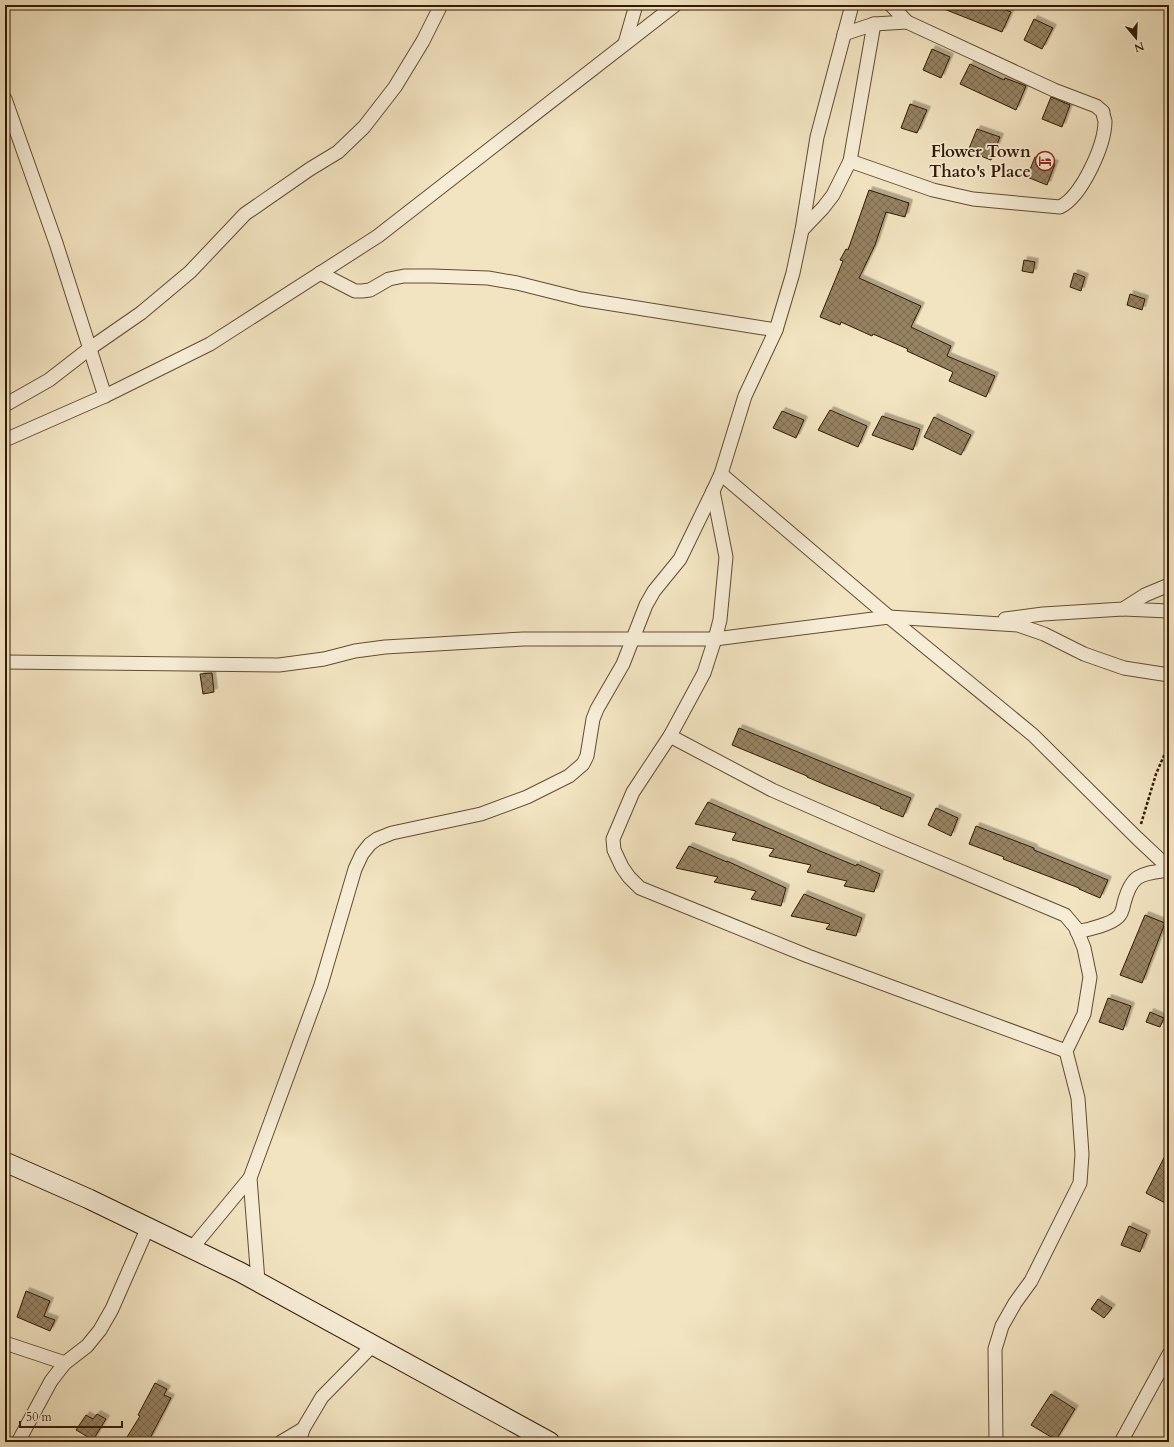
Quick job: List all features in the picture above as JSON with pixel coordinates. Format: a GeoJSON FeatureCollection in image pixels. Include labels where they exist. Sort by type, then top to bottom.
{"type":"FeatureCollection","features":[{"type":"Feature","properties":{"kind":"main road"},"geometry":{"type":"LineString","coordinates":[[5,1162],[89,1198],[192,1248],[258,1282],[550,1442]]}},
{"type":"Feature","properties":{"kind":"street"},"geometry":{"type":"LineString","coordinates":[[5,405],[49,380],[89,349],[141,313],[190,272],[245,214],[310,169],[338,152],[364,127],[395,87],[423,41],[441,5]]}},
{"type":"Feature","properties":{"kind":"street"},"geometry":{"type":"LineString","coordinates":[[625,43],[636,5]]}},
{"type":"Feature","properties":{"kind":"street"},"geometry":{"type":"LineString","coordinates":[[5,440],[105,396],[210,344],[378,236],[675,5]]}},
{"type":"Feature","properties":{"kind":"street"},"geometry":{"type":"LineString","coordinates":[[192,1248],[250,1178],[321,985],[355,868],[362,854],[370,844],[377,839],[392,833],[481,814],[527,797],[569,776],[583,764],[587,756],[597,709],[623,664],[646,605],[654,591],[680,559],[713,491],[721,474],[744,396],[776,330],[791,279],[802,230],[817,137],[852,5]]}},
{"type":"Feature","properties":{"kind":"street"},"geometry":{"type":"LineString","coordinates":[[850,161],[933,190],[973,199],[1060,207],[1075,196],[1092,166],[1103,136],[1105,121],[1103,112],[1096,106],[1054,90],[907,22],[891,5]]}},
{"type":"Feature","properties":{"kind":"street"},"geometry":{"type":"LineString","coordinates":[[844,34],[874,24],[907,22]]}},
{"type":"Feature","properties":{"kind":"street"},"geometry":{"type":"LineString","coordinates":[[802,230],[833,195],[850,161],[874,24]]}},
{"type":"Feature","properties":{"kind":"street"},"geometry":{"type":"LineString","coordinates":[[5,99],[56,243],[105,396]]}},
{"type":"Feature","properties":{"kind":"street"},"geometry":{"type":"LineString","coordinates":[[320,273],[355,291],[370,290],[389,279],[404,276],[488,278],[517,283],[581,299],[776,330]]}},
{"type":"Feature","properties":{"kind":"street"},"geometry":{"type":"LineString","coordinates":[[721,474],[889,617],[1033,735],[1169,869]]}},
{"type":"Feature","properties":{"kind":"street"},"geometry":{"type":"LineString","coordinates":[[713,491],[726,557],[720,620],[704,673],[670,736],[633,792],[613,839],[614,850],[622,867],[640,888],[808,956],[1066,1051]]}},
{"type":"Feature","properties":{"kind":"street"},"geometry":{"type":"LineString","coordinates":[[1123,609],[1144,595],[1169,585]]}},
{"type":"Feature","properties":{"kind":"street"},"geometry":{"type":"LineString","coordinates":[[980,623],[1043,614],[1123,609],[1169,612]]}},
{"type":"Feature","properties":{"kind":"street"},"geometry":{"type":"LineString","coordinates":[[5,662],[279,665],[324,659],[355,651],[385,647],[523,638],[715,639],[889,617],[1018,625],[1044,634],[1084,654],[1124,668],[1169,675]]}},
{"type":"Feature","properties":{"kind":"street"},"geometry":{"type":"LineString","coordinates":[[670,736],[772,790],[1065,915],[1076,928],[1084,948],[1090,977],[1084,1014],[1066,1051],[1078,1098],[1082,1154],[1080,1183],[1031,1281],[1014,1303],[1002,1326],[995,1349],[996,1442]]}},
{"type":"Feature","properties":{"kind":"street"},"geometry":{"type":"LineString","coordinates":[[1077,932],[1112,922],[1118,918],[1122,914],[1126,896],[1134,880],[1149,873],[1169,869]]}},
{"type":"Feature","properties":{"kind":"street"},"geometry":{"type":"LineString","coordinates":[[250,1178],[258,1282]]}},
{"type":"Feature","properties":{"kind":"street"},"geometry":{"type":"LineString","coordinates":[[18,1442],[51,1382],[65,1363],[87,1346],[100,1330],[112,1309],[148,1227]]}},
{"type":"Feature","properties":{"kind":"street"},"geometry":{"type":"LineString","coordinates":[[5,1343],[65,1363]]}},
{"type":"Feature","properties":{"kind":"street"},"geometry":{"type":"LineString","coordinates":[[299,1442],[303,1429],[322,1397],[373,1345]]}},
{"type":"Feature","properties":{"kind":"street"},"geometry":{"type":"LineString","coordinates":[[1121,1442],[1169,1354]]}},
{"type":"Feature","properties":{"kind":"street"},"geometry":{"type":"LineString","coordinates":[[281,1442],[303,1429]]}},
{"type":"Feature","properties":{"kind":"path"},"geometry":{"type":"LineString","coordinates":[[1137,838],[1156,774],[1169,744]]}},
{"type":"Feature","properties":{"kind":"building"},"geometry":{"type":"Polygon","coordinates":[[[934,5],[993,5],[1011,12],[1002,32],[934,5]]]}},
{"type":"Feature","properties":{"kind":"building"},"geometry":{"type":"Polygon","coordinates":[[[1034,19],[1053,28],[1042,49],[1024,40],[1034,19]]]}},
{"type":"Feature","properties":{"kind":"building"},"geometry":{"type":"Polygon","coordinates":[[[932,49],[950,57],[941,78],[923,70],[932,49]]]}},
{"type":"Feature","properties":{"kind":"building"},"geometry":{"type":"Polygon","coordinates":[[[970,64],[1004,80],[1005,78],[1026,86],[1016,110],[960,84],[970,64]]]}},
{"type":"Feature","properties":{"kind":"building"},"geometry":{"type":"Polygon","coordinates":[[[1051,97],[1070,105],[1062,127],[1042,119],[1051,97]]]}},
{"type":"Feature","properties":{"kind":"building"},"geometry":{"type":"Polygon","coordinates":[[[910,104],[927,110],[917,133],[901,128],[910,104]]]}},
{"type":"Feature","properties":{"kind":"building"},"geometry":{"type":"Polygon","coordinates":[[[977,129],[1000,137],[991,160],[968,151],[977,129]]]}},
{"type":"Feature","properties":{"kind":"building"},"geometry":{"type":"Polygon","coordinates":[[[1035,157],[1055,164],[1047,185],[1027,177],[1035,157]]]}},
{"type":"Feature","properties":{"kind":"building"},"geometry":{"type":"Polygon","coordinates":[[[869,190],[909,203],[905,217],[886,212],[875,245],[859,278],[921,306],[911,327],[951,346],[947,356],[995,376],[986,397],[949,381],[953,372],[907,351],[908,349],[873,334],[872,336],[841,322],[840,325],[820,317],[843,261],[840,260],[846,249],[848,250],[869,190]]]}},
{"type":"Feature","properties":{"kind":"building"},"geometry":{"type":"Polygon","coordinates":[[[1024,260],[1035,262],[1033,273],[1022,271],[1024,260]]]}},
{"type":"Feature","properties":{"kind":"building"},"geometry":{"type":"Polygon","coordinates":[[[1074,273],[1085,277],[1081,291],[1070,287],[1074,273]]]}},
{"type":"Feature","properties":{"kind":"building"},"geometry":{"type":"Polygon","coordinates":[[[1130,294],[1145,299],[1142,310],[1127,305],[1130,294]]]}},
{"type":"Feature","properties":{"kind":"building"},"geometry":{"type":"Polygon","coordinates":[[[830,410],[867,426],[858,447],[818,430],[830,410]]]}},
{"type":"Feature","properties":{"kind":"building"},"geometry":{"type":"Polygon","coordinates":[[[782,411],[804,420],[796,438],[773,428],[782,411]]]}},
{"type":"Feature","properties":{"kind":"building"},"geometry":{"type":"Polygon","coordinates":[[[882,416],[920,429],[913,450],[872,435],[882,416]]]}},
{"type":"Feature","properties":{"kind":"building"},"geometry":{"type":"Polygon","coordinates":[[[934,417],[971,435],[961,455],[924,437],[934,417]]]}},
{"type":"Feature","properties":{"kind":"building"},"geometry":{"type":"Polygon","coordinates":[[[212,673],[214,692],[203,694],[200,674],[212,673]]]}},
{"type":"Feature","properties":{"kind":"building"},"geometry":{"type":"Polygon","coordinates":[[[739,728],[911,798],[903,817],[732,745],[739,728]]]}},
{"type":"Feature","properties":{"kind":"building"},"geometry":{"type":"Polygon","coordinates":[[[708,802],[820,851],[880,874],[874,892],[844,886],[847,881],[807,872],[811,865],[769,856],[774,849],[732,840],[736,833],[695,824],[708,802]]]}},
{"type":"Feature","properties":{"kind":"building"},"geometry":{"type":"Polygon","coordinates":[[[936,808],[958,818],[951,836],[928,825],[936,808]]]}},
{"type":"Feature","properties":{"kind":"building"},"geometry":{"type":"Polygon","coordinates":[[[976,826],[1034,848],[1034,850],[1108,880],[1100,898],[1079,888],[1003,859],[1004,857],[969,844],[976,826]]]}},
{"type":"Feature","properties":{"kind":"building"},"geometry":{"type":"Polygon","coordinates":[[[689,846],[727,861],[786,888],[781,906],[751,899],[756,891],[714,882],[718,877],[676,868],[689,846]]]}},
{"type":"Feature","properties":{"kind":"building"},"geometry":{"type":"Polygon","coordinates":[[[804,894],[862,918],[856,936],[826,929],[830,924],[791,916],[804,894]]]}},
{"type":"Feature","properties":{"kind":"building"},"geometry":{"type":"Polygon","coordinates":[[[1145,915],[1165,923],[1142,983],[1120,975],[1145,915]]]}},
{"type":"Feature","properties":{"kind":"building"},"geometry":{"type":"Polygon","coordinates":[[[1108,998],[1131,1006],[1123,1030],[1099,1022],[1108,998]]]}},
{"type":"Feature","properties":{"kind":"building"},"geometry":{"type":"Polygon","coordinates":[[[1150,1012],[1164,1018],[1160,1027],[1146,1022],[1150,1012]]]}},
{"type":"Feature","properties":{"kind":"building"},"geometry":{"type":"Polygon","coordinates":[[[1169,1148],[1169,1205],[1146,1193],[1169,1148]]]}},
{"type":"Feature","properties":{"kind":"building"},"geometry":{"type":"Polygon","coordinates":[[[1129,1226],[1147,1234],[1140,1252],[1121,1245],[1129,1226]]]}},
{"type":"Feature","properties":{"kind":"building"},"geometry":{"type":"Polygon","coordinates":[[[26,1291],[50,1301],[44,1316],[55,1320],[50,1331],[17,1317],[26,1291]]]}},
{"type":"Feature","properties":{"kind":"building"},"geometry":{"type":"Polygon","coordinates":[[[1098,1299],[1112,1308],[1104,1318],[1091,1309],[1098,1299]]]}},
{"type":"Feature","properties":{"kind":"building"},"geometry":{"type":"Polygon","coordinates":[[[155,1383],[167,1389],[164,1395],[171,1398],[148,1442],[124,1442],[140,1416],[138,1415],[155,1383]]]}},
{"type":"Feature","properties":{"kind":"building"},"geometry":{"type":"Polygon","coordinates":[[[1051,1394],[1075,1409],[1056,1440],[1031,1425],[1051,1394]]]}},
{"type":"Feature","properties":{"kind":"building"},"geometry":{"type":"Polygon","coordinates":[[[97,1414],[106,1419],[93,1440],[76,1430],[86,1415],[93,1419],[97,1414]]]}},
{"type":"Feature","properties":{"kind":"place","name":"Flower Town Thato's Place"},"geometry":{"type":"Point","coordinates":[1045,161]}}]}
